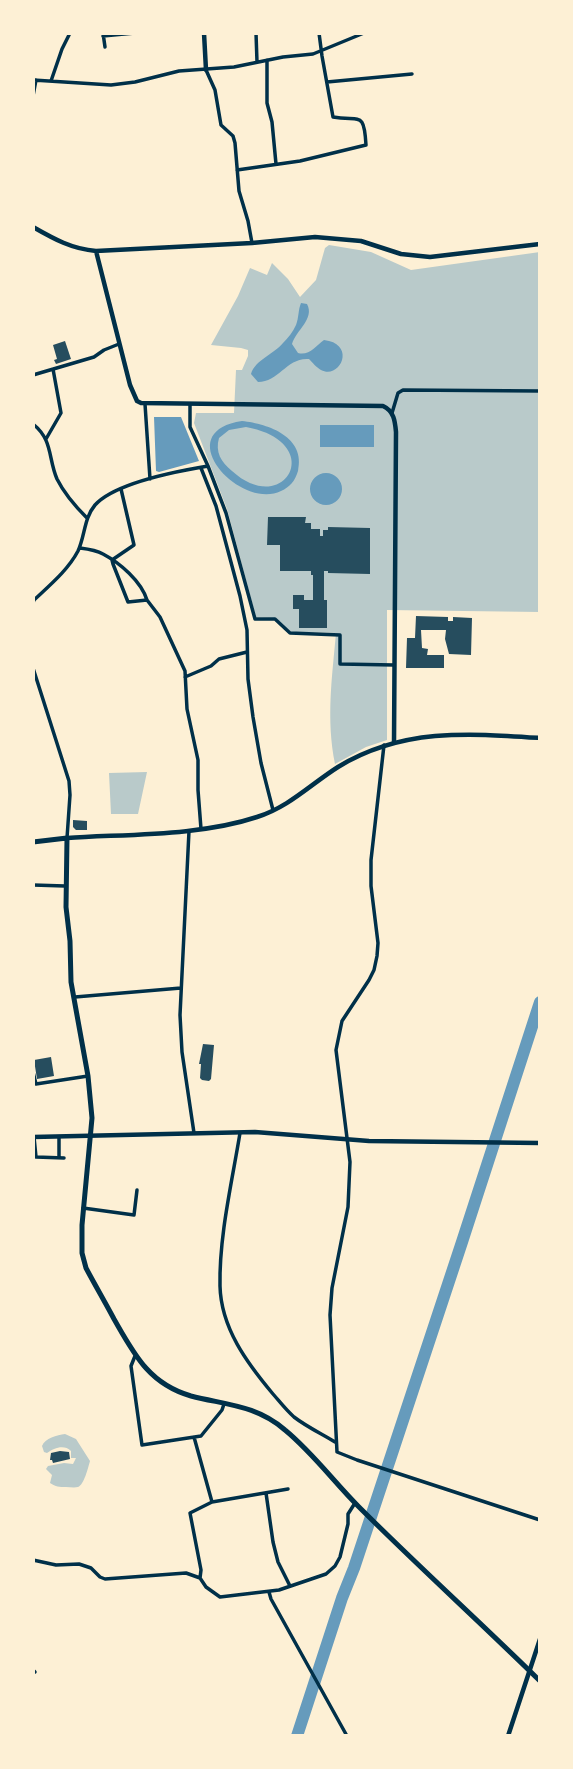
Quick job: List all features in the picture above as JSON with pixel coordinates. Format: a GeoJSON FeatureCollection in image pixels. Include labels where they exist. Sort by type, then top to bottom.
{"type":"FeatureCollection","features":[{"type":"Feature","properties":{"kind":"main road"},"geometry":{"type":"LineString","coordinates":[[33,842],[67,838],[65,886],[71,982],[88,1076],[92,1118],[81,1242],[86,1268],[135,1356],[147,1371],[178,1392],[255,1411],[282,1428],[357,1505],[540,1681]]}},
{"type":"Feature","properties":{"kind":"street"},"geometry":{"type":"LineString","coordinates":[[51,81],[70,33]]}},
{"type":"Feature","properties":{"kind":"street"},"geometry":{"type":"LineString","coordinates":[[105,47],[103,35],[135,33]]}},
{"type":"Feature","properties":{"kind":"street"},"geometry":{"type":"LineString","coordinates":[[204,33],[206,70],[215,90],[221,125],[233,136],[235,143],[239,191],[252,243]]}},
{"type":"Feature","properties":{"kind":"street"},"geometry":{"type":"LineString","coordinates":[[256,33],[257,62]]}},
{"type":"Feature","properties":{"kind":"street"},"geometry":{"type":"LineString","coordinates":[[237,170],[326,156],[366,145],[363,122],[353,118],[333,117],[319,33]]}},
{"type":"Feature","properties":{"kind":"street"},"geometry":{"type":"LineString","coordinates":[[33,96],[35,80],[111,85],[135,82],[180,71],[206,70],[313,54],[364,33]]}},
{"type":"Feature","properties":{"kind":"street"},"geometry":{"type":"LineString","coordinates":[[267,60],[267,103],[272,122],[276,164]]}},
{"type":"Feature","properties":{"kind":"street"},"geometry":{"type":"LineString","coordinates":[[327,82],[412,74]]}},
{"type":"Feature","properties":{"kind":"street"},"geometry":{"type":"LineString","coordinates":[[33,227],[66,245],[96,251],[315,237],[361,241],[401,254],[430,257],[540,244]]}},
{"type":"Feature","properties":{"kind":"street"},"geometry":{"type":"LineString","coordinates":[[96,251],[137,401],[145,404],[383,406],[392,413],[396,432],[394,742]]}},
{"type":"Feature","properties":{"kind":"street"},"geometry":{"type":"LineString","coordinates":[[33,375],[94,357],[120,344]]}},
{"type":"Feature","properties":{"kind":"street"},"geometry":{"type":"LineString","coordinates":[[46,439],[61,413],[53,369]]}},
{"type":"Feature","properties":{"kind":"street"},"geometry":{"type":"LineString","coordinates":[[392,413],[398,393],[402,390],[540,391]]}},
{"type":"Feature","properties":{"kind":"street"},"geometry":{"type":"LineString","coordinates":[[145,404],[150,479]]}},
{"type":"Feature","properties":{"kind":"street"},"geometry":{"type":"LineString","coordinates":[[190,404],[190,426],[226,513],[255,619],[275,619],[290,633],[340,635],[340,664],[394,665]]}},
{"type":"Feature","properties":{"kind":"street"},"geometry":{"type":"LineString","coordinates":[[33,424],[49,444],[56,475],[65,495],[87,519]]}},
{"type":"Feature","properties":{"kind":"street"},"geometry":{"type":"LineString","coordinates":[[33,603],[72,560],[80,548],[87,519],[104,498],[150,479],[208,466]]}},
{"type":"Feature","properties":{"kind":"street"},"geometry":{"type":"LineString","coordinates":[[201,468],[216,506],[238,587],[247,630],[248,679],[253,717],[273,811]]}},
{"type":"Feature","properties":{"kind":"street"},"geometry":{"type":"LineString","coordinates":[[112,560],[134,545],[121,489]]}},
{"type":"Feature","properties":{"kind":"street"},"geometry":{"type":"LineString","coordinates":[[80,548],[96,551],[127,571],[145,593],[172,640],[185,671],[187,709],[198,760],[201,829]]}},
{"type":"Feature","properties":{"kind":"street"},"geometry":{"type":"LineString","coordinates":[[112,560],[128,602],[148,600]]}},
{"type":"Feature","properties":{"kind":"street"},"geometry":{"type":"LineString","coordinates":[[185,677],[224,657],[248,652]]}},
{"type":"Feature","properties":{"kind":"street"},"geometry":{"type":"LineString","coordinates":[[33,668],[69,780],[67,838],[189,831],[239,822],[285,805],[336,768],[357,756],[394,742],[432,735],[540,738]]}},
{"type":"Feature","properties":{"kind":"street"},"geometry":{"type":"LineString","coordinates":[[33,690],[40,689]]}},
{"type":"Feature","properties":{"kind":"street"},"geometry":{"type":"LineString","coordinates":[[384,745],[371,860],[372,895],[379,943],[377,956],[369,980],[342,1021],[335,1050],[350,1162],[348,1207],[332,1288],[330,1315],[335,1442],[339,1453],[540,1520]]}},
{"type":"Feature","properties":{"kind":"street"},"geometry":{"type":"LineString","coordinates":[[189,831],[180,1031],[194,1133]]}},
{"type":"Feature","properties":{"kind":"street"},"geometry":{"type":"LineString","coordinates":[[33,885],[65,886]]}},
{"type":"Feature","properties":{"kind":"street"},"geometry":{"type":"LineString","coordinates":[[74,997],[181,988]]}},
{"type":"Feature","properties":{"kind":"street"},"geometry":{"type":"LineString","coordinates":[[33,1072],[36,1084],[88,1076]]}},
{"type":"Feature","properties":{"kind":"street"},"geometry":{"type":"LineString","coordinates":[[240,1133],[221,1254],[220,1288],[227,1322],[247,1362],[285,1408],[302,1423],[335,1442]]}},
{"type":"Feature","properties":{"kind":"street"},"geometry":{"type":"LineString","coordinates":[[59,1137],[62,1158],[36,1157],[34,1137],[90,1135],[240,1133],[348,1140],[540,1143]]}},
{"type":"Feature","properties":{"kind":"street"},"geometry":{"type":"LineString","coordinates":[[83,1208],[134,1215],[137,1190]]}},
{"type":"Feature","properties":{"kind":"street"},"geometry":{"type":"LineString","coordinates":[[135,1356],[131,1366],[142,1445],[201,1436],[222,1410],[224,1402]]}},
{"type":"Feature","properties":{"kind":"street"},"geometry":{"type":"LineString","coordinates":[[194,1437],[212,1503]]}},
{"type":"Feature","properties":{"kind":"street"},"geometry":{"type":"LineString","coordinates":[[200,1578],[201,1570],[190,1513],[212,1503],[288,1489]]}},
{"type":"Feature","properties":{"kind":"street"},"geometry":{"type":"LineString","coordinates":[[266,1493],[278,1562],[290,1587]]}},
{"type":"Feature","properties":{"kind":"street"},"geometry":{"type":"LineString","coordinates":[[33,1560],[56,1565],[79,1564],[91,1568],[105,1579],[191,1574],[200,1578],[206,1587],[220,1597],[269,1592],[326,1574],[335,1566],[340,1557],[348,1514],[357,1505]]}},
{"type":"Feature","properties":{"kind":"street"},"geometry":{"type":"LineString","coordinates":[[269,1592],[347,1736]]}},
{"type":"Feature","properties":{"kind":"street"},"geometry":{"type":"LineString","coordinates":[[508,1736],[540,1639]]}},
{"type":"Feature","properties":{"kind":"shaded area"},"geometry":{"type":"Polygon","coordinates":[[[329,245],[371,252],[411,270],[540,252],[540,612],[387,610],[387,740],[366,747],[335,764],[330,715],[336,633],[291,632],[276,618],[256,617],[227,509],[194,423],[196,413],[234,413],[236,370],[242,370],[248,350],[211,345],[250,268],[267,275],[272,263],[288,279],[300,297],[316,280],[325,248],[329,245]]]}},
{"type":"Feature","properties":{"kind":"shaded area"},"geometry":{"type":"Polygon","coordinates":[[[147,772],[138,814],[111,814],[109,773],[147,772]]]}},
{"type":"Feature","properties":{"kind":"shaded area"},"geometry":{"type":"Polygon","coordinates":[[[65,1434],[76,1439],[90,1461],[84,1480],[78,1487],[59,1487],[50,1483],[52,1475],[46,1469],[48,1466],[64,1463],[73,1464],[76,1458],[71,1458],[71,1451],[68,1449],[59,1448],[47,1453],[42,1446],[48,1439],[65,1434]]]}},
{"type":"Feature","properties":{"kind":"water"},"geometry":{"type":"Polygon","coordinates":[[[301,303],[307,304],[309,315],[292,344],[298,353],[302,354],[324,340],[334,343],[343,354],[339,366],[328,372],[319,369],[309,359],[301,359],[272,378],[258,382],[251,374],[253,369],[290,335],[296,325],[301,303]]]}},
{"type":"Feature","properties":{"kind":"water"},"geometry":{"type":"Polygon","coordinates":[[[154,417],[181,417],[199,461],[156,471],[154,417]]]}},
{"type":"Feature","properties":{"kind":"water"},"geometry":{"type":"Polygon","coordinates":[[[242,421],[263,425],[283,434],[291,441],[299,459],[298,471],[292,483],[281,491],[265,494],[247,490],[231,481],[218,468],[211,453],[211,439],[221,428],[242,421]],[[246,427],[229,430],[219,438],[220,456],[232,471],[251,484],[268,486],[281,482],[290,473],[292,460],[286,447],[271,435],[246,427]]]}},
{"type":"Feature","properties":{"kind":"water"},"geometry":{"type":"Polygon","coordinates":[[[320,425],[374,425],[374,447],[320,447],[320,425]]]}},
{"type":"Feature","properties":{"kind":"water"},"geometry":{"type":"Polygon","coordinates":[[[326,473],[337,478],[342,489],[337,500],[326,505],[315,500],[310,489],[315,478],[326,473]]]}},
{"type":"Feature","properties":{"kind":"building"},"geometry":{"type":"Polygon","coordinates":[[[65,341],[71,359],[56,364],[53,345],[65,341]]]}},
{"type":"Feature","properties":{"kind":"building"},"geometry":{"type":"Polygon","coordinates":[[[268,517],[306,517],[305,523],[311,523],[311,529],[320,529],[320,536],[323,536],[323,530],[328,530],[328,527],[370,528],[370,574],[324,571],[327,628],[299,628],[299,609],[293,609],[293,595],[304,595],[304,600],[313,600],[313,575],[311,571],[280,571],[280,545],[267,545],[268,517]]]}},
{"type":"Feature","properties":{"kind":"building"},"geometry":{"type":"Polygon","coordinates":[[[416,616],[448,617],[448,621],[453,621],[453,617],[472,618],[471,655],[449,654],[445,639],[446,630],[421,630],[422,648],[428,649],[427,655],[444,655],[444,668],[406,668],[407,638],[415,638],[416,616]]]}},
{"type":"Feature","properties":{"kind":"building"},"geometry":{"type":"Polygon","coordinates":[[[73,820],[87,821],[87,830],[76,830],[73,820]]]}},
{"type":"Feature","properties":{"kind":"building"},"geometry":{"type":"Polygon","coordinates":[[[203,1044],[214,1045],[209,1081],[200,1078],[199,1064],[203,1044]]]}},
{"type":"Feature","properties":{"kind":"building"},"geometry":{"type":"Polygon","coordinates":[[[51,1057],[54,1076],[37,1079],[34,1060],[51,1057]]]}},
{"type":"Feature","properties":{"kind":"building"},"geometry":{"type":"Polygon","coordinates":[[[69,1452],[70,1459],[53,1463],[50,1460],[51,1453],[69,1452]]]}},
{"type":"Feature","properties":{"kind":"waterway"},"geometry":{"type":"LineString","coordinates":[[297,1736],[540,1002]]}}]}
